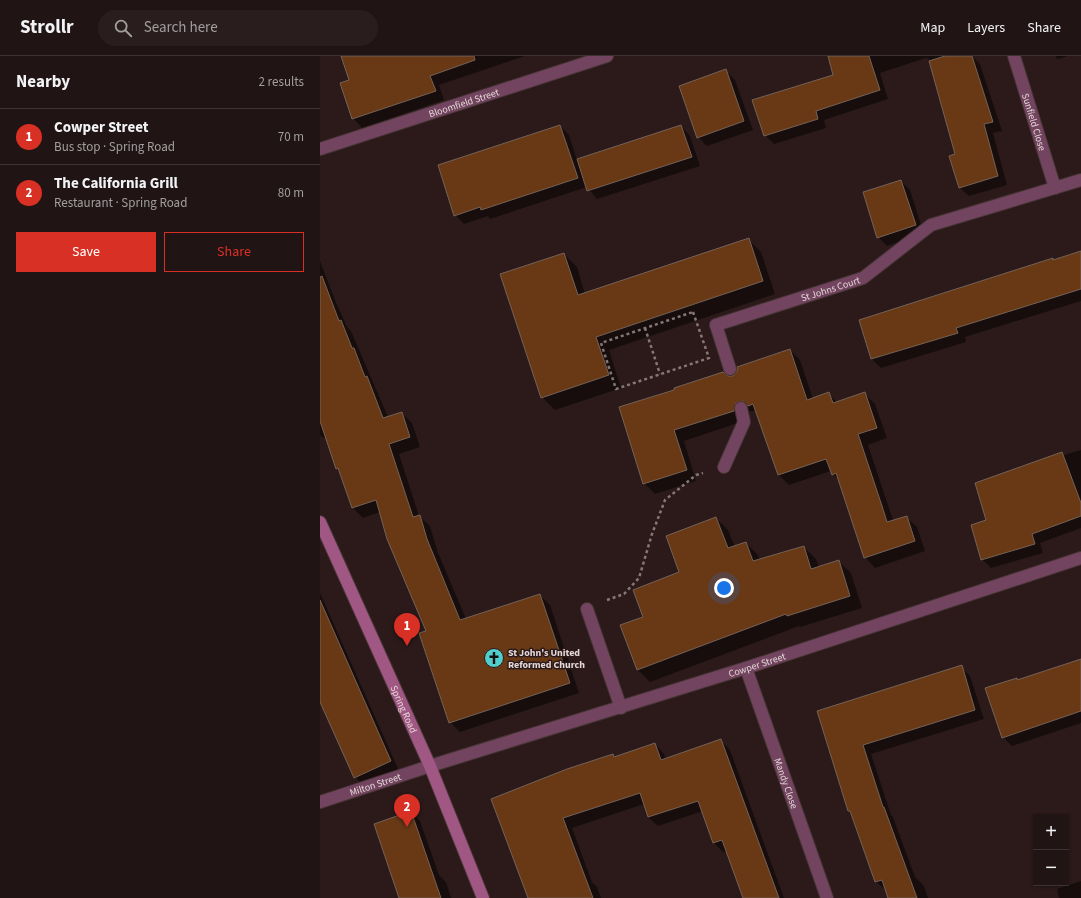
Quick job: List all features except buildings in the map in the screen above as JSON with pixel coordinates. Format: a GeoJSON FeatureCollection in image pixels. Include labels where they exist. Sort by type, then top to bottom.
{"type":"FeatureCollection","features":[{"type":"Feature","properties":{"kind":"street","name":"Bloomfield Street"},"geometry":{"type":"LineString","coordinates":[[320,149],[607,56]]}},
{"type":"Feature","properties":{"kind":"street","name":"Sunfield Close"},"geometry":{"type":"LineString","coordinates":[[1014,56],[1055,188]]}},
{"type":"Feature","properties":{"kind":"street"},"geometry":{"type":"LineString","coordinates":[[1055,188],[1081,180]]}},
{"type":"Feature","properties":{"kind":"street","name":"St Johns Court"},"geometry":{"type":"LineString","coordinates":[[730,369],[716,325],[862,278],[931,225],[1055,188]]}},
{"type":"Feature","properties":{"kind":"street"},"geometry":{"type":"LineString","coordinates":[[724,467],[744,422],[741,408]]}},
{"type":"Feature","properties":{"kind":"street","name":"Spring Road"},"geometry":{"type":"LineString","coordinates":[[320,522],[430,766],[483,898]]}},
{"type":"Feature","properties":{"kind":"street","name":"Cowper Street"},"geometry":{"type":"LineString","coordinates":[[430,766],[621,708],[1081,558]]}},
{"type":"Feature","properties":{"kind":"street"},"geometry":{"type":"LineString","coordinates":[[587,609],[621,708]]}},
{"type":"Feature","properties":{"kind":"street","name":"Mandy Close"},"geometry":{"type":"LineString","coordinates":[[746,668],[827,898]]}},
{"type":"Feature","properties":{"kind":"street","name":"Milton Street"},"geometry":{"type":"LineString","coordinates":[[320,802],[430,766]]}},
{"type":"Feature","properties":{"kind":"path"},"geometry":{"type":"LineString","coordinates":[[693,312],[709,358],[616,389],[601,343],[645,328],[693,312]]}},
{"type":"Feature","properties":{"kind":"path"},"geometry":{"type":"LineString","coordinates":[[645,328],[660,374]]}},
{"type":"Feature","properties":{"kind":"path"},"geometry":{"type":"LineString","coordinates":[[587,609],[624,594],[639,578],[652,534],[665,500],[696,475],[724,467]]}},
{"type":"Feature","properties":{"kind":"place","name":"Cowper Street"},"geometry":{"type":"Point","coordinates":[407,646]}},
{"type":"Feature","properties":{"kind":"place","name":"St John's United Reformed Church"},"geometry":{"type":"Point","coordinates":[494,658]}},
{"type":"Feature","properties":{"kind":"place","name":"The California Grill"},"geometry":{"type":"Point","coordinates":[407,827]}}]}
